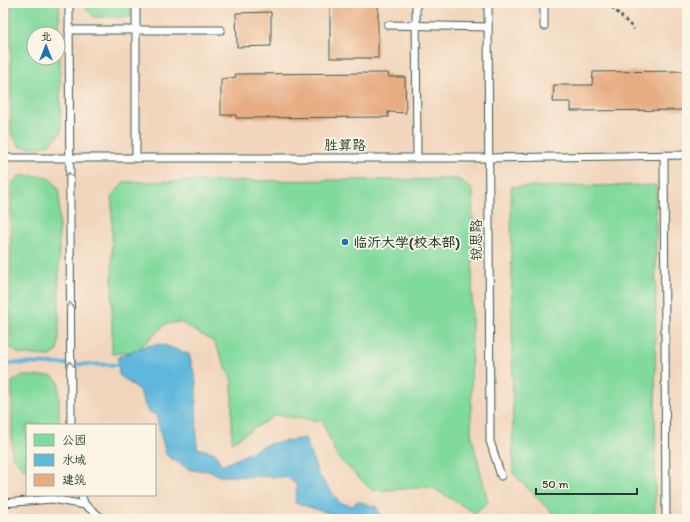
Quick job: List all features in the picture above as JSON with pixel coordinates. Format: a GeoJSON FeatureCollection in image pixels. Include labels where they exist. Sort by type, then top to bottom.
{"type":"FeatureCollection","features":[{"type":"Feature","properties":{"kind":"lane"},"geometry":{"type":"LineString","coordinates":[[69,3],[71,424]]}},
{"type":"Feature","properties":{"kind":"lane"},"geometry":{"type":"LineString","coordinates":[[136,3],[136,158]]}},
{"type":"Feature","properties":{"kind":"lane"},"geometry":{"type":"LineString","coordinates":[[416,3],[417,158]]}},
{"type":"Feature","properties":{"kind":"lane","name":"锐思路"},"geometry":{"type":"LineString","coordinates":[[488,3],[490,441],[501,476]]}},
{"type":"Feature","properties":{"kind":"lane"},"geometry":{"type":"LineString","coordinates":[[544,3],[544,26]]}},
{"type":"Feature","properties":{"kind":"lane"},"geometry":{"type":"LineString","coordinates":[[388,25],[488,27]]}},
{"type":"Feature","properties":{"kind":"lane"},"geometry":{"type":"LineString","coordinates":[[69,30],[221,30]]}},
{"type":"Feature","properties":{"kind":"lane"},"geometry":{"type":"LineString","coordinates":[[664,155],[666,519]]}},
{"type":"Feature","properties":{"kind":"lane","name":"胜算路"},"geometry":{"type":"LineString","coordinates":[[3,158],[488,158],[687,155]]}},
{"type":"Feature","properties":{"kind":"lane"},"geometry":{"type":"LineString","coordinates":[[81,496],[85,505]]}},
{"type":"Feature","properties":{"kind":"lane"},"geometry":{"type":"LineString","coordinates":[[3,503],[52,499],[85,505],[104,519]]}},
{"type":"Feature","properties":{"kind":"path"},"geometry":{"type":"LineString","coordinates":[[608,3],[634,29]]}},
{"type":"Feature","properties":{"kind":"shaded area","name":"临沂大学(校本部)"},"geometry":{"type":"Polygon","coordinates":[[[3,3],[687,3],[687,519],[3,519],[3,3]]]}},
{"type":"Feature","properties":{"kind":"green space"},"geometry":{"type":"Polygon","coordinates":[[[11,3],[59,3],[59,26],[26,26],[26,66],[60,66],[61,132],[48,145],[38,147],[20,147],[11,133],[11,3]]]}},
{"type":"Feature","properties":{"kind":"green space"},"geometry":{"type":"Polygon","coordinates":[[[86,3],[131,3],[131,17],[94,17],[86,9],[86,3]]]}},
{"type":"Feature","properties":{"kind":"green space"},"geometry":{"type":"Polygon","coordinates":[[[19,176],[43,176],[52,181],[59,191],[59,339],[57,352],[50,356],[19,354],[10,347],[11,195],[12,183],[19,176]]]}},
{"type":"Feature","properties":{"kind":"green space"},"geometry":{"type":"Polygon","coordinates":[[[458,179],[473,190],[471,433],[488,502],[475,513],[431,487],[373,491],[338,458],[322,421],[276,415],[232,442],[232,380],[214,342],[180,322],[166,324],[136,351],[112,354],[112,196],[124,182],[458,179]]]}},
{"type":"Feature","properties":{"kind":"green space"},"geometry":{"type":"Polygon","coordinates":[[[656,185],[655,519],[558,519],[513,473],[511,187],[656,185]]]}},
{"type":"Feature","properties":{"kind":"green space"},"geometry":{"type":"Polygon","coordinates":[[[21,376],[52,376],[59,382],[59,424],[26,424],[26,469],[24,469],[12,457],[12,382],[21,376]]]}},
{"type":"Feature","properties":{"kind":"water"},"geometry":{"type":"Polygon","coordinates":[[[161,344],[189,354],[196,381],[197,448],[215,453],[222,466],[268,444],[305,438],[318,474],[340,503],[353,506],[357,501],[376,507],[382,516],[387,519],[349,519],[295,503],[297,485],[286,477],[219,476],[211,471],[190,470],[166,455],[156,415],[147,411],[140,391],[119,375],[118,357],[146,346],[161,344]]]}},
{"type":"Feature","properties":{"kind":"water"},"geometry":{"type":"Polygon","coordinates":[[[36,514],[60,516],[65,519],[11,519],[36,514]]]}},
{"type":"Feature","properties":{"kind":"building"},"geometry":{"type":"Polygon","coordinates":[[[330,3],[378,3],[378,58],[330,58],[330,3]]]}},
{"type":"Feature","properties":{"kind":"building"},"geometry":{"type":"Polygon","coordinates":[[[271,12],[271,46],[237,47],[236,13],[271,12]]]}},
{"type":"Feature","properties":{"kind":"building"},"geometry":{"type":"Polygon","coordinates":[[[687,71],[687,110],[571,111],[571,102],[553,102],[554,85],[592,85],[593,72],[687,71]]]}},
{"type":"Feature","properties":{"kind":"building"},"geometry":{"type":"Polygon","coordinates":[[[388,73],[389,77],[405,77],[406,113],[388,112],[389,117],[236,118],[236,115],[221,115],[221,79],[236,77],[235,74],[388,73]]]}},
{"type":"Feature","properties":{"kind":"waterway"},"geometry":{"type":"LineString","coordinates":[[3,363],[123,365]]}},
{"type":"Feature","properties":{"kind":"place","name":"临沂大学(校本部)"},"geometry":{"type":"Point","coordinates":[345,242]}}]}
